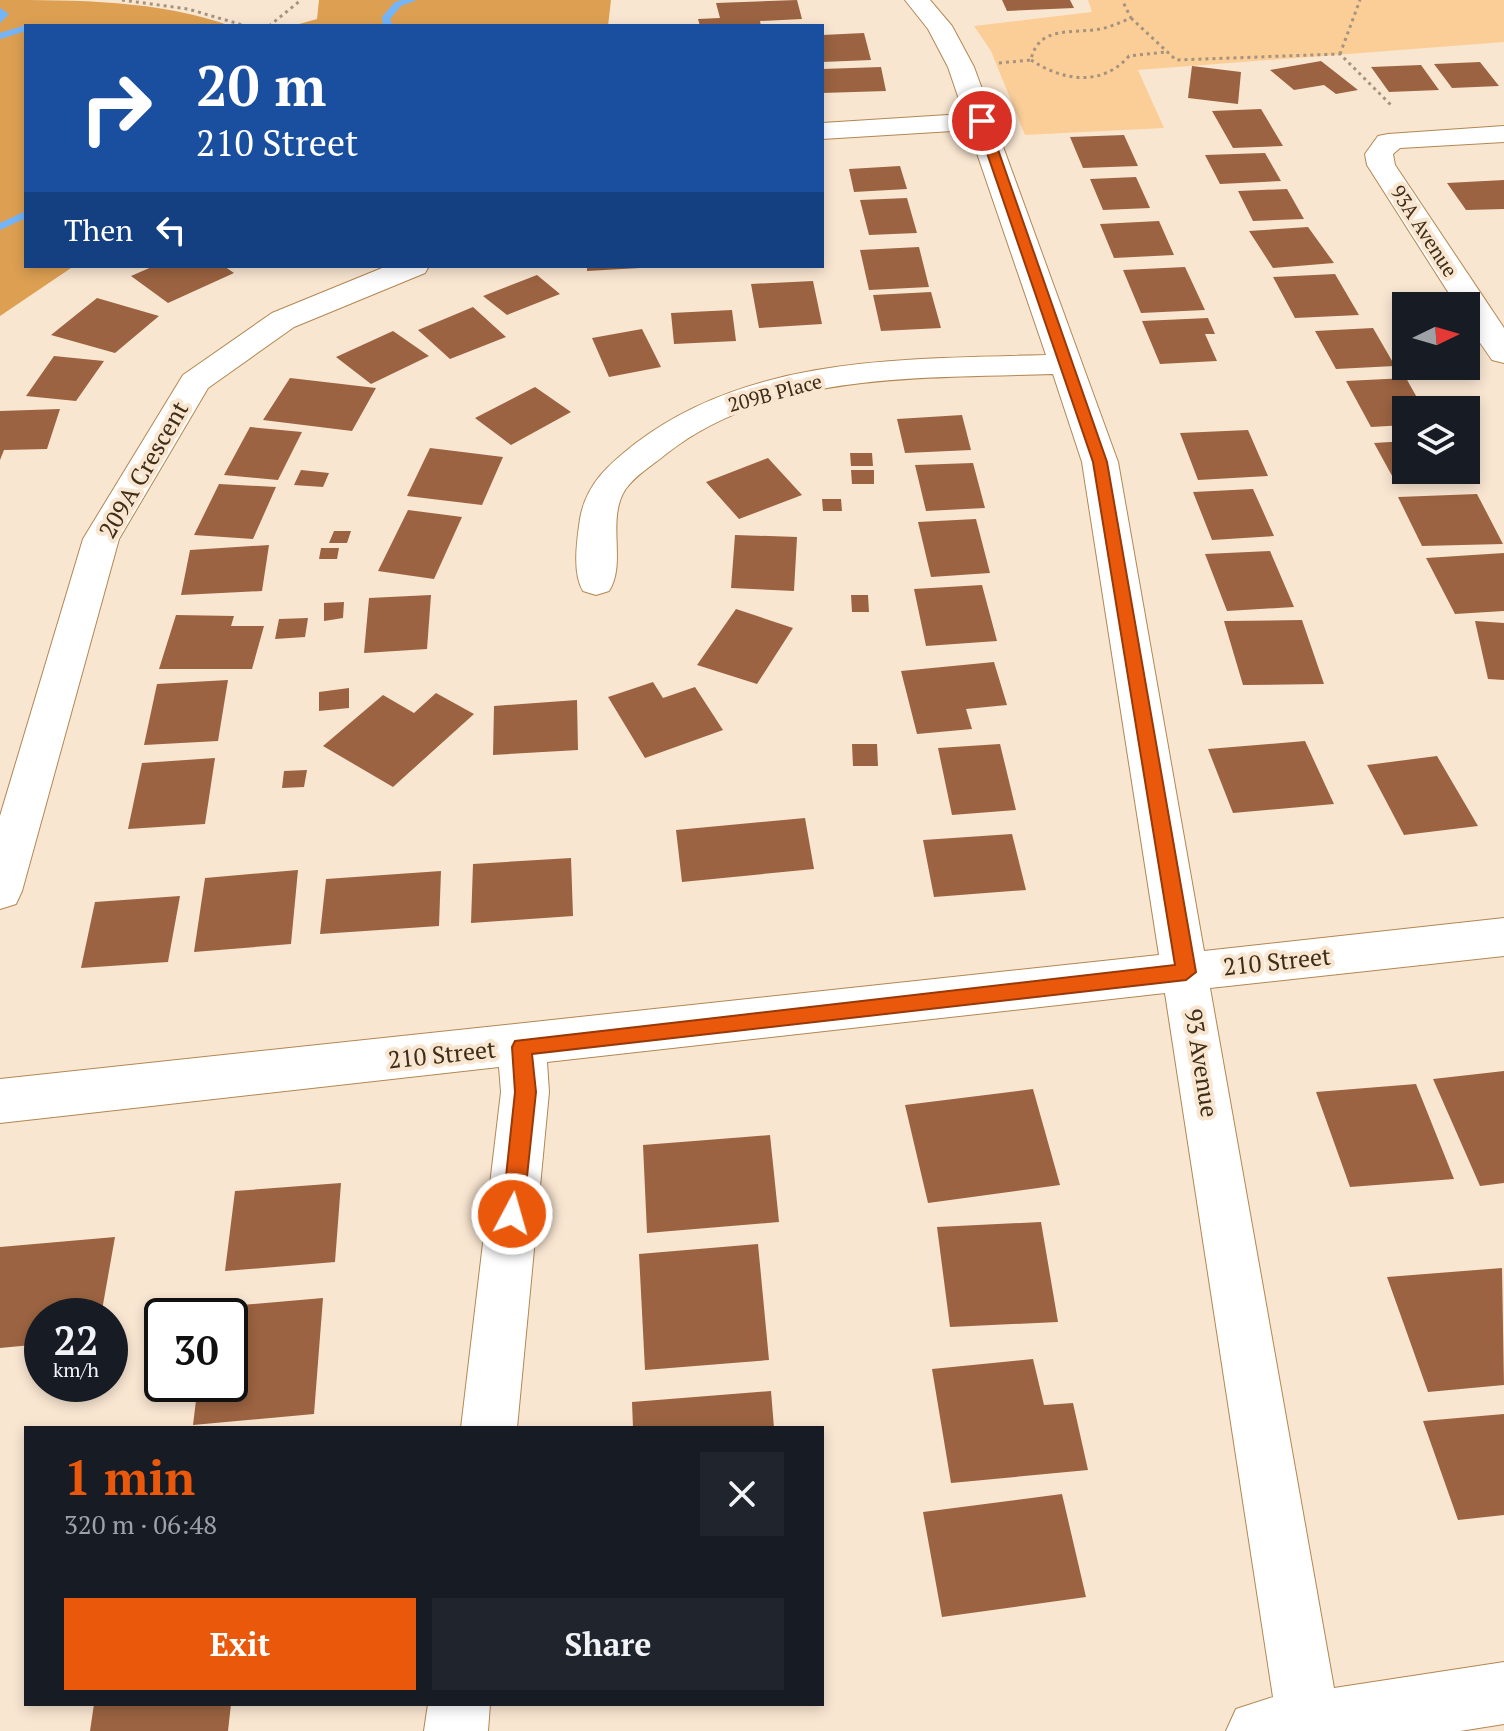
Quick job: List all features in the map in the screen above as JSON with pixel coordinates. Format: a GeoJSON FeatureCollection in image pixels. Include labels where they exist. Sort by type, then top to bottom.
{"type":"FeatureCollection","features":[{"type":"Feature","properties":{"kind":"street","name":"93 Avenue"},"geometry":{"type":"LineString","coordinates":[[917,0],[939,26],[961,67],[1100,462],[1186,972],[1292,1728]]}},
{"type":"Feature","properties":{"kind":"street"},"geometry":{"type":"LineString","coordinates":[[824,131],[982,121]]}},
{"type":"Feature","properties":{"kind":"street"},"geometry":{"type":"LineString","coordinates":[[1425,139],[1504,134]]}},
{"type":"Feature","properties":{"kind":"street","name":"93A Avenue"},"geometry":{"type":"LineString","coordinates":[[1425,139],[1388,142],[1381,147],[1381,165],[1504,353]]}},
{"type":"Feature","properties":{"kind":"street","name":"209A Crescent"},"geometry":{"type":"LineString","coordinates":[[0,891],[101,539],[195,382],[283,320],[409,268]]}},
{"type":"Feature","properties":{"kind":"street","name":"209B Place"},"geometry":{"type":"LineString","coordinates":[[596,582],[598,520],[610,486],[652,445],[737,399],[841,376],[1065,364]]}},
{"type":"Feature","properties":{"kind":"street","name":"210 Street"},"geometry":{"type":"LineString","coordinates":[[0,1101],[522,1047],[1504,937]]}},
{"type":"Feature","properties":{"kind":"street"},"geometry":{"type":"LineString","coordinates":[[489,1426],[525,1092],[522,1047]]}},
{"type":"Feature","properties":{"kind":"street"},"geometry":{"type":"LineString","coordinates":[[1292,1728],[1504,1693]]}},
{"type":"Feature","properties":{"kind":"street"},"geometry":{"type":"LineString","coordinates":[[456,1731],[459,1706]]}},
{"type":"Feature","properties":{"kind":"path"},"geometry":{"type":"LineString","coordinates":[[122,0],[188,9],[239,24]]}},
{"type":"Feature","properties":{"kind":"path"},"geometry":{"type":"LineString","coordinates":[[271,24],[301,0]]}},
{"type":"Feature","properties":{"kind":"path"},"geometry":{"type":"LineString","coordinates":[[1122,0],[1131,18],[1176,60],[1340,54],[1425,139]]}},
{"type":"Feature","properties":{"kind":"path"},"geometry":{"type":"LineString","coordinates":[[1340,54],[1360,0]]}},
{"type":"Feature","properties":{"kind":"path"},"geometry":{"type":"LineString","coordinates":[[1031,60],[1033,45],[1042,38],[1103,29],[1131,18]]}},
{"type":"Feature","properties":{"kind":"path"},"geometry":{"type":"LineString","coordinates":[[961,67],[1031,60],[1051,73],[1092,78],[1116,71],[1129,56],[1167,52]]}},
{"type":"Feature","properties":{"kind":"shaded area"},"geometry":{"type":"Polygon","coordinates":[[[0,0],[88,1],[146,6],[225,24],[24,24],[24,268],[71,268],[0,316],[0,0]]]}},
{"type":"Feature","properties":{"kind":"shaded area"},"geometry":{"type":"Polygon","coordinates":[[[319,0],[611,0],[608,24],[299,24],[317,19],[319,0]]]}},
{"type":"Feature","properties":{"kind":"shaded area"},"geometry":{"type":"Polygon","coordinates":[[[1088,0],[1504,0],[1504,42],[1138,70],[1164,128],[1025,135],[991,51],[974,26],[1092,12],[1088,0]]]}},
{"type":"Feature","properties":{"kind":"building"},"geometry":{"type":"Polygon","coordinates":[[[797,0],[802,19],[760,21],[761,24],[699,24],[698,19],[720,18],[716,3],[797,0]]]}},
{"type":"Feature","properties":{"kind":"building"},"geometry":{"type":"Polygon","coordinates":[[[1002,0],[1070,0],[1074,8],[1007,11],[1002,0]]]}},
{"type":"Feature","properties":{"kind":"building"},"geometry":{"type":"Polygon","coordinates":[[[864,33],[871,60],[824,62],[824,35],[864,33]]]}},
{"type":"Feature","properties":{"kind":"building"},"geometry":{"type":"Polygon","coordinates":[[[1321,61],[1358,90],[1336,94],[1324,85],[1294,90],[1270,70],[1321,61]]]}},
{"type":"Feature","properties":{"kind":"building"},"geometry":{"type":"Polygon","coordinates":[[[1480,62],[1499,86],[1452,88],[1434,64],[1480,62]]]}},
{"type":"Feature","properties":{"kind":"building"},"geometry":{"type":"Polygon","coordinates":[[[1421,65],[1439,90],[1389,92],[1371,67],[1421,65]]]}},
{"type":"Feature","properties":{"kind":"building"},"geometry":{"type":"Polygon","coordinates":[[[1192,66],[1241,72],[1238,104],[1188,98],[1192,66]]]}},
{"type":"Feature","properties":{"kind":"building"},"geometry":{"type":"Polygon","coordinates":[[[881,67],[886,91],[824,93],[824,69],[881,67]]]}},
{"type":"Feature","properties":{"kind":"building"},"geometry":{"type":"Polygon","coordinates":[[[1261,109],[1283,146],[1233,148],[1212,111],[1261,109]]]}},
{"type":"Feature","properties":{"kind":"building"},"geometry":{"type":"Polygon","coordinates":[[[1124,135],[1138,166],[1083,168],[1070,137],[1124,135]]]}},
{"type":"Feature","properties":{"kind":"building"},"geometry":{"type":"Polygon","coordinates":[[[1265,153],[1281,181],[1220,184],[1205,155],[1265,153]]]}},
{"type":"Feature","properties":{"kind":"building"},"geometry":{"type":"Polygon","coordinates":[[[900,166],[907,189],[854,192],[849,169],[900,166]]]}},
{"type":"Feature","properties":{"kind":"building"},"geometry":{"type":"Polygon","coordinates":[[[1136,177],[1150,208],[1103,210],[1090,179],[1136,177]]]}},
{"type":"Feature","properties":{"kind":"building"},"geometry":{"type":"Polygon","coordinates":[[[1504,180],[1504,209],[1466,210],[1447,183],[1504,180]]]}},
{"type":"Feature","properties":{"kind":"building"},"geometry":{"type":"Polygon","coordinates":[[[1287,189],[1304,219],[1253,221],[1238,191],[1287,189]]]}},
{"type":"Feature","properties":{"kind":"building"},"geometry":{"type":"Polygon","coordinates":[[[907,198],[917,233],[869,235],[860,200],[907,198]]]}},
{"type":"Feature","properties":{"kind":"building"},"geometry":{"type":"Polygon","coordinates":[[[1159,221],[1174,255],[1114,258],[1100,224],[1159,221]]]}},
{"type":"Feature","properties":{"kind":"building"},"geometry":{"type":"Polygon","coordinates":[[[1308,227],[1334,263],[1273,268],[1249,231],[1308,227]]]}},
{"type":"Feature","properties":{"kind":"building"},"geometry":{"type":"Polygon","coordinates":[[[919,247],[929,287],[869,290],[860,250],[919,247]]]}},
{"type":"Feature","properties":{"kind":"building"},"geometry":{"type":"Polygon","coordinates":[[[1185,267],[1205,310],[1141,313],[1123,270],[1185,267]]]}},
{"type":"Feature","properties":{"kind":"building"},"geometry":{"type":"Polygon","coordinates":[[[149,268],[227,268],[234,273],[168,303],[131,276],[149,268]]]}},
{"type":"Feature","properties":{"kind":"building"},"geometry":{"type":"Polygon","coordinates":[[[587,268],[640,268],[587,271],[587,268]]]}},
{"type":"Feature","properties":{"kind":"building"},"geometry":{"type":"Polygon","coordinates":[[[1335,274],[1359,315],[1295,318],[1273,277],[1335,274]]]}},
{"type":"Feature","properties":{"kind":"building"},"geometry":{"type":"Polygon","coordinates":[[[537,275],[560,294],[507,315],[483,296],[537,275]]]}},
{"type":"Feature","properties":{"kind":"building"},"geometry":{"type":"Polygon","coordinates":[[[813,281],[822,324],[759,328],[751,284],[813,281]]]}},
{"type":"Feature","properties":{"kind":"building"},"geometry":{"type":"Polygon","coordinates":[[[931,292],[941,328],[881,331],[873,295],[931,292]]]}},
{"type":"Feature","properties":{"kind":"building"},"geometry":{"type":"Polygon","coordinates":[[[97,298],[159,316],[115,353],[51,335],[97,298]]]}},
{"type":"Feature","properties":{"kind":"building"},"geometry":{"type":"Polygon","coordinates":[[[473,307],[506,337],[450,359],[418,330],[473,307]]]}},
{"type":"Feature","properties":{"kind":"building"},"geometry":{"type":"Polygon","coordinates":[[[732,310],[736,341],[674,344],[671,313],[732,310]]]}},
{"type":"Feature","properties":{"kind":"building"},"geometry":{"type":"Polygon","coordinates":[[[1208,318],[1215,334],[1205,334],[1217,361],[1160,364],[1142,321],[1208,318]]]}},
{"type":"Feature","properties":{"kind":"building"},"geometry":{"type":"Polygon","coordinates":[[[1373,328],[1392,366],[1336,369],[1315,331],[1373,328]]]}},
{"type":"Feature","properties":{"kind":"building"},"geometry":{"type":"Polygon","coordinates":[[[642,329],[661,367],[609,377],[592,338],[642,329]]]}},
{"type":"Feature","properties":{"kind":"building"},"geometry":{"type":"Polygon","coordinates":[[[393,331],[429,356],[371,384],[336,357],[393,331]]]}},
{"type":"Feature","properties":{"kind":"building"},"geometry":{"type":"Polygon","coordinates":[[[54,356],[104,361],[76,401],[26,396],[54,356]]]}},
{"type":"Feature","properties":{"kind":"building"},"geometry":{"type":"Polygon","coordinates":[[[290,378],[376,388],[352,431],[263,420],[290,378]]]}},
{"type":"Feature","properties":{"kind":"building"},"geometry":{"type":"Polygon","coordinates":[[[1407,380],[1416,396],[1392,396],[1392,426],[1371,427],[1346,381],[1407,380]]]}},
{"type":"Feature","properties":{"kind":"building"},"geometry":{"type":"Polygon","coordinates":[[[535,387],[571,412],[511,445],[475,418],[535,387]]]}},
{"type":"Feature","properties":{"kind":"building"},"geometry":{"type":"Polygon","coordinates":[[[60,409],[47,449],[4,450],[0,460],[0,411],[60,409]]]}},
{"type":"Feature","properties":{"kind":"building"},"geometry":{"type":"Polygon","coordinates":[[[962,415],[971,450],[905,453],[897,419],[962,415]]]}},
{"type":"Feature","properties":{"kind":"building"},"geometry":{"type":"Polygon","coordinates":[[[250,427],[302,432],[278,480],[224,475],[250,427]]]}},
{"type":"Feature","properties":{"kind":"building"},"geometry":{"type":"Polygon","coordinates":[[[1248,430],[1268,476],[1198,480],[1180,433],[1248,430]]]}},
{"type":"Feature","properties":{"kind":"building"},"geometry":{"type":"Polygon","coordinates":[[[1392,442],[1392,476],[1374,443],[1392,442]]]}},
{"type":"Feature","properties":{"kind":"building"},"geometry":{"type":"Polygon","coordinates":[[[430,448],[503,457],[482,505],[407,496],[430,448]]]}},
{"type":"Feature","properties":{"kind":"building"},"geometry":{"type":"Polygon","coordinates":[[[850,453],[872,453],[873,466],[851,466],[850,453]]]}},
{"type":"Feature","properties":{"kind":"building"},"geometry":{"type":"Polygon","coordinates":[[[768,458],[802,495],[739,519],[706,482],[768,458]]]}},
{"type":"Feature","properties":{"kind":"building"},"geometry":{"type":"Polygon","coordinates":[[[973,463],[985,508],[926,511],[915,465],[973,463]]]}},
{"type":"Feature","properties":{"kind":"building"},"geometry":{"type":"Polygon","coordinates":[[[301,470],[329,473],[323,487],[294,485],[301,470]]]}},
{"type":"Feature","properties":{"kind":"building"},"geometry":{"type":"Polygon","coordinates":[[[851,470],[874,470],[874,484],[852,484],[851,470]]]}},
{"type":"Feature","properties":{"kind":"building"},"geometry":{"type":"Polygon","coordinates":[[[219,484],[276,487],[253,539],[194,535],[219,484]]]}},
{"type":"Feature","properties":{"kind":"building"},"geometry":{"type":"Polygon","coordinates":[[[1253,489],[1274,536],[1212,540],[1193,492],[1253,489]]]}},
{"type":"Feature","properties":{"kind":"building"},"geometry":{"type":"Polygon","coordinates":[[[1477,494],[1503,544],[1422,546],[1398,497],[1477,494]]]}},
{"type":"Feature","properties":{"kind":"building"},"geometry":{"type":"Polygon","coordinates":[[[822,499],[841,499],[842,511],[823,511],[822,499]]]}},
{"type":"Feature","properties":{"kind":"building"},"geometry":{"type":"Polygon","coordinates":[[[408,510],[462,517],[434,579],[378,571],[408,510]]]}},
{"type":"Feature","properties":{"kind":"building"},"geometry":{"type":"Polygon","coordinates":[[[976,519],[990,573],[931,577],[918,522],[976,519]]]}},
{"type":"Feature","properties":{"kind":"building"},"geometry":{"type":"Polygon","coordinates":[[[334,531],[351,531],[347,543],[329,543],[334,531]]]}},
{"type":"Feature","properties":{"kind":"building"},"geometry":{"type":"Polygon","coordinates":[[[735,535],[797,537],[794,591],[731,588],[735,535]]]}},
{"type":"Feature","properties":{"kind":"building"},"geometry":{"type":"Polygon","coordinates":[[[269,545],[262,591],[181,595],[190,550],[269,545]]]}},
{"type":"Feature","properties":{"kind":"building"},"geometry":{"type":"Polygon","coordinates":[[[321,548],[339,548],[337,559],[319,559],[321,548]]]}},
{"type":"Feature","properties":{"kind":"building"},"geometry":{"type":"Polygon","coordinates":[[[1270,551],[1294,607],[1227,611],[1205,554],[1270,551]]]}},
{"type":"Feature","properties":{"kind":"building"},"geometry":{"type":"Polygon","coordinates":[[[1504,553],[1504,611],[1455,614],[1426,558],[1504,553]]]}},
{"type":"Feature","properties":{"kind":"building"},"geometry":{"type":"Polygon","coordinates":[[[982,585],[997,641],[926,646],[914,589],[982,585]]]}},
{"type":"Feature","properties":{"kind":"building"},"geometry":{"type":"Polygon","coordinates":[[[431,595],[427,649],[364,653],[369,598],[431,595]]]}},
{"type":"Feature","properties":{"kind":"building"},"geometry":{"type":"Polygon","coordinates":[[[851,595],[868,595],[869,612],[852,612],[851,595]]]}},
{"type":"Feature","properties":{"kind":"building"},"geometry":{"type":"Polygon","coordinates":[[[344,602],[343,618],[324,621],[324,603],[344,602]]]}},
{"type":"Feature","properties":{"kind":"building"},"geometry":{"type":"Polygon","coordinates":[[[736,609],[793,628],[757,684],[697,665],[736,609]]]}},
{"type":"Feature","properties":{"kind":"building"},"geometry":{"type":"Polygon","coordinates":[[[176,615],[234,616],[231,626],[264,626],[252,669],[159,669],[176,615]]]}},
{"type":"Feature","properties":{"kind":"building"},"geometry":{"type":"Polygon","coordinates":[[[308,618],[305,637],[275,639],[279,619],[308,618]]]}},
{"type":"Feature","properties":{"kind":"building"},"geometry":{"type":"Polygon","coordinates":[[[1302,620],[1324,684],[1243,685],[1224,621],[1302,620]]]}},
{"type":"Feature","properties":{"kind":"building"},"geometry":{"type":"Polygon","coordinates":[[[1475,621],[1504,623],[1504,680],[1488,679],[1475,621]]]}},
{"type":"Feature","properties":{"kind":"building"},"geometry":{"type":"Polygon","coordinates":[[[994,662],[1007,705],[966,709],[972,729],[917,734],[901,671],[994,662]]]}},
{"type":"Feature","properties":{"kind":"building"},"geometry":{"type":"Polygon","coordinates":[[[228,680],[218,741],[144,745],[157,684],[228,680]]]}},
{"type":"Feature","properties":{"kind":"building"},"geometry":{"type":"Polygon","coordinates":[[[653,682],[663,698],[695,687],[723,730],[645,758],[608,697],[653,682]]]}},
{"type":"Feature","properties":{"kind":"building"},"geometry":{"type":"Polygon","coordinates":[[[349,688],[349,708],[319,711],[319,692],[349,688]]]}},
{"type":"Feature","properties":{"kind":"building"},"geometry":{"type":"Polygon","coordinates":[[[436,693],[474,714],[393,787],[323,746],[383,695],[414,713],[436,693]]]}},
{"type":"Feature","properties":{"kind":"building"},"geometry":{"type":"Polygon","coordinates":[[[577,700],[578,750],[493,755],[494,706],[577,700]]]}},
{"type":"Feature","properties":{"kind":"building"},"geometry":{"type":"Polygon","coordinates":[[[1305,741],[1334,804],[1233,813],[1208,749],[1305,741]]]}},
{"type":"Feature","properties":{"kind":"building"},"geometry":{"type":"Polygon","coordinates":[[[852,744],[877,744],[878,766],[853,766],[852,744]]]}},
{"type":"Feature","properties":{"kind":"building"},"geometry":{"type":"Polygon","coordinates":[[[1000,744],[1016,810],[952,815],[938,748],[1000,744]]]}},
{"type":"Feature","properties":{"kind":"building"},"geometry":{"type":"Polygon","coordinates":[[[1437,756],[1478,826],[1404,835],[1367,765],[1437,756]]]}},
{"type":"Feature","properties":{"kind":"building"},"geometry":{"type":"Polygon","coordinates":[[[215,758],[205,824],[128,829],[142,763],[215,758]]]}},
{"type":"Feature","properties":{"kind":"building"},"geometry":{"type":"Polygon","coordinates":[[[307,770],[304,787],[282,788],[284,771],[307,770]]]}},
{"type":"Feature","properties":{"kind":"building"},"geometry":{"type":"Polygon","coordinates":[[[805,818],[814,869],[682,882],[676,830],[805,818]]]}},
{"type":"Feature","properties":{"kind":"building"},"geometry":{"type":"Polygon","coordinates":[[[1012,834],[1026,890],[934,897],[923,840],[1012,834]]]}},
{"type":"Feature","properties":{"kind":"building"},"geometry":{"type":"Polygon","coordinates":[[[571,858],[573,916],[471,923],[473,864],[571,858]]]}},
{"type":"Feature","properties":{"kind":"building"},"geometry":{"type":"Polygon","coordinates":[[[298,870],[291,944],[194,952],[205,878],[298,870]]]}},
{"type":"Feature","properties":{"kind":"building"},"geometry":{"type":"Polygon","coordinates":[[[441,871],[439,926],[320,934],[326,879],[441,871]]]}},
{"type":"Feature","properties":{"kind":"building"},"geometry":{"type":"Polygon","coordinates":[[[180,896],[168,962],[81,968],[95,902],[180,896]]]}},
{"type":"Feature","properties":{"kind":"building"},"geometry":{"type":"Polygon","coordinates":[[[1504,1071],[1504,1183],[1480,1186],[1433,1079],[1504,1071]]]}},
{"type":"Feature","properties":{"kind":"building"},"geometry":{"type":"Polygon","coordinates":[[[1416,1084],[1454,1179],[1350,1187],[1316,1092],[1416,1084]]]}},
{"type":"Feature","properties":{"kind":"building"},"geometry":{"type":"Polygon","coordinates":[[[1033,1089],[1060,1185],[928,1203],[905,1105],[1033,1089]]]}},
{"type":"Feature","properties":{"kind":"building"},"geometry":{"type":"Polygon","coordinates":[[[770,1135],[779,1222],[647,1233],[643,1145],[770,1135]]]}},
{"type":"Feature","properties":{"kind":"building"},"geometry":{"type":"Polygon","coordinates":[[[341,1183],[335,1262],[225,1271],[235,1191],[341,1183]]]}},
{"type":"Feature","properties":{"kind":"building"},"geometry":{"type":"Polygon","coordinates":[[[1041,1222],[1058,1322],[950,1327],[937,1227],[1041,1222]]]}},
{"type":"Feature","properties":{"kind":"building"},"geometry":{"type":"Polygon","coordinates":[[[115,1237],[104,1298],[24,1298],[24,1346],[0,1348],[0,1247],[115,1237]]]}},
{"type":"Feature","properties":{"kind":"building"},"geometry":{"type":"Polygon","coordinates":[[[758,1244],[769,1360],[645,1370],[639,1254],[758,1244]]]}},
{"type":"Feature","properties":{"kind":"building"},"geometry":{"type":"Polygon","coordinates":[[[1502,1268],[1504,1385],[1428,1392],[1387,1277],[1502,1268]]]}},
{"type":"Feature","properties":{"kind":"building"},"geometry":{"type":"Polygon","coordinates":[[[323,1298],[314,1414],[193,1425],[196,1402],[248,1402],[248,1305],[323,1298]]]}},
{"type":"Feature","properties":{"kind":"building"},"geometry":{"type":"Polygon","coordinates":[[[1033,1359],[1044,1405],[1073,1403],[1088,1470],[951,1483],[932,1369],[1033,1359]]]}},
{"type":"Feature","properties":{"kind":"building"},"geometry":{"type":"Polygon","coordinates":[[[771,1391],[774,1426],[633,1426],[632,1402],[771,1391]]]}},
{"type":"Feature","properties":{"kind":"building"},"geometry":{"type":"Polygon","coordinates":[[[1504,1414],[1504,1515],[1458,1520],[1423,1421],[1504,1414]]]}},
{"type":"Feature","properties":{"kind":"building"},"geometry":{"type":"Polygon","coordinates":[[[1062,1494],[1086,1597],[942,1617],[923,1512],[1062,1494]]]}},
{"type":"Feature","properties":{"kind":"building"},"geometry":{"type":"Polygon","coordinates":[[[94,1706],[231,1706],[228,1731],[90,1731],[94,1706]]]}},
{"type":"Feature","properties":{"kind":"waterway"},"geometry":{"type":"LineString","coordinates":[[387,24],[385,19],[398,4],[412,0]]}},
{"type":"Feature","properties":{"kind":"waterway"},"geometry":{"type":"LineString","coordinates":[[0,11],[4,14],[0,20]]}},
{"type":"Feature","properties":{"kind":"waterway"},"geometry":{"type":"LineString","coordinates":[[0,36],[24,29]]}},
{"type":"Feature","properties":{"kind":"waterway"},"geometry":{"type":"LineString","coordinates":[[0,227],[24,215]]}},
{"type":"Feature","properties":{"kind":"route"},"geometry":{"type":"LineString","coordinates":[[512,1214],[525,1092],[522,1047],[1186,972],[1100,462],[982,121]]}}]}
